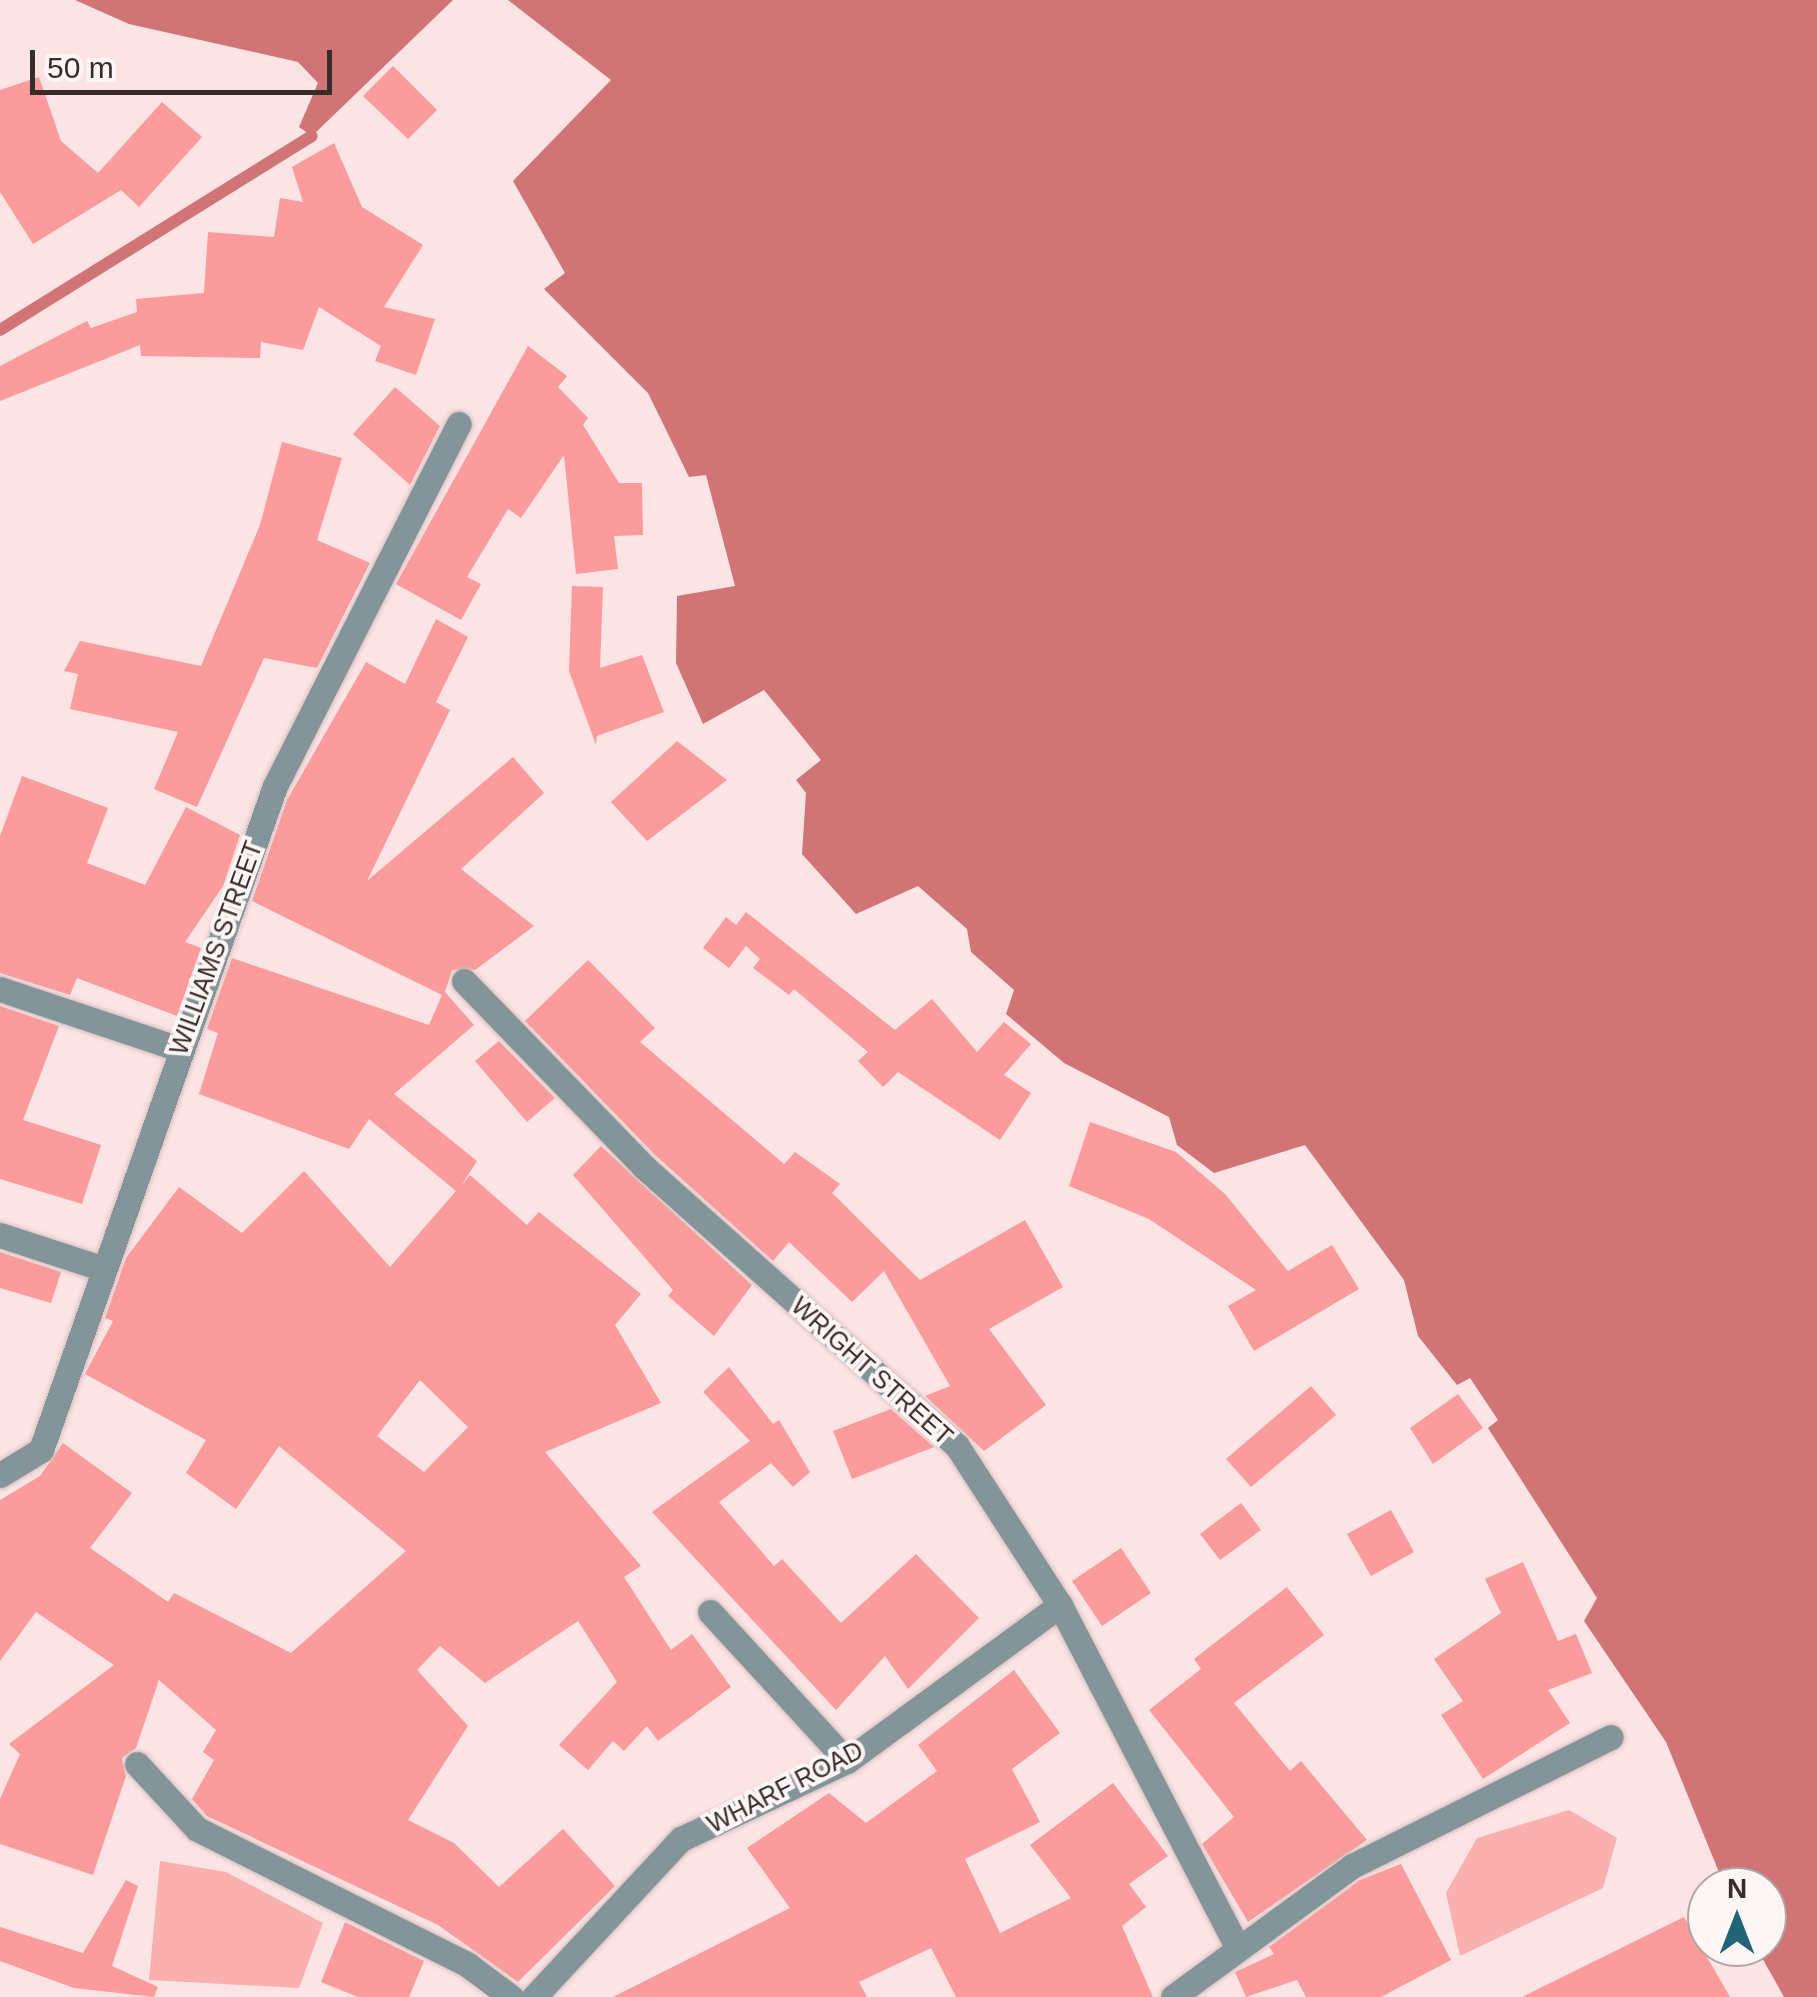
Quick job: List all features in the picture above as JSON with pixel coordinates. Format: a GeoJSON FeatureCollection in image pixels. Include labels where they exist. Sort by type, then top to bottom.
{"type":"FeatureCollection","features":[{"type":"Feature","properties":{"kind":"street","name":"WILLIAMS STREET"},"geometry":{"type":"LineString","coordinates":[[0,1474],[41,1450],[179,1049],[275,786],[459,424]]}},
{"type":"Feature","properties":{"kind":"street","name":"WRIGHT STREET"},"geometry":{"type":"LineString","coordinates":[[464,981],[644,1168],[957,1446],[1060,1606],[1236,1945]]}},
{"type":"Feature","properties":{"kind":"street"},"geometry":{"type":"LineString","coordinates":[[0,990],[179,1049]]}},
{"type":"Feature","properties":{"kind":"street"},"geometry":{"type":"LineString","coordinates":[[0,1236],[104,1269]]}},
{"type":"Feature","properties":{"kind":"street","name":"WHARF ROAD"},"geometry":{"type":"LineString","coordinates":[[534,1997],[680,1839],[847,1761],[1060,1606]]}},
{"type":"Feature","properties":{"kind":"street"},"geometry":{"type":"LineString","coordinates":[[710,1612],[847,1761]]}},
{"type":"Feature","properties":{"kind":"street"},"geometry":{"type":"LineString","coordinates":[[1173,1997],[1236,1945],[1352,1866],[1611,1736]]}},
{"type":"Feature","properties":{"kind":"street"},"geometry":{"type":"LineString","coordinates":[[137,1764],[197,1829],[468,1965],[511,1997]]}},
{"type":"Feature","properties":{"kind":"shaded area"},"geometry":{"type":"Polygon","coordinates":[[[75,0],[453,0],[312,136],[299,127],[318,83],[298,62],[129,24],[75,0]]]}},
{"type":"Feature","properties":{"kind":"shaded area"},"geometry":{"type":"Polygon","coordinates":[[[508,0],[1817,0],[1817,1997],[1784,1997],[1767,1967],[1787,1967],[1787,1867],[1717,1867],[1666,1742],[1584,1621],[1597,1598],[1488,1428],[1498,1420],[1470,1378],[1457,1385],[1418,1336],[1404,1280],[1305,1145],[1214,1173],[1177,1145],[1169,1117],[1064,1063],[1006,1014],[1014,990],[971,952],[967,929],[918,886],[856,914],[802,854],[806,793],[796,780],[821,760],[764,690],[703,724],[676,663],[677,596],[735,586],[706,475],[689,477],[648,393],[544,289],[565,273],[513,181],[611,80],[508,0]]]}},
{"type":"Feature","properties":{"kind":"shaded area"},"geometry":{"type":"Polygon","coordinates":[[[1569,1810],[1617,1838],[1603,1888],[1460,1956],[1446,1893],[1477,1838],[1569,1810]]]}},
{"type":"Feature","properties":{"kind":"shaded area"},"geometry":{"type":"Polygon","coordinates":[[[160,1861],[226,1872],[323,1923],[299,1988],[149,1980],[160,1861]]]}},
{"type":"Feature","properties":{"kind":"building"},"geometry":{"type":"Polygon","coordinates":[[[393,66],[437,110],[408,139],[363,96],[393,66]]]}},
{"type":"Feature","properties":{"kind":"building"},"geometry":{"type":"Polygon","coordinates":[[[39,77],[61,141],[98,173],[162,102],[202,137],[139,207],[121,190],[33,244],[0,192],[0,90],[39,77]]]}},
{"type":"Feature","properties":{"kind":"building"},"geometry":{"type":"Polygon","coordinates":[[[334,143],[362,207],[423,245],[384,307],[435,319],[416,375],[375,361],[381,346],[319,307],[303,350],[261,342],[260,358],[141,356],[140,345],[0,401],[0,366],[87,321],[91,328],[137,312],[136,299],[204,293],[208,232],[274,237],[280,198],[303,202],[292,167],[334,143]]]}},
{"type":"Feature","properties":{"kind":"building"},"geometry":{"type":"Polygon","coordinates":[[[528,346],[567,376],[558,387],[588,418],[583,425],[619,483],[642,483],[643,535],[614,536],[618,569],[576,574],[564,455],[521,518],[508,509],[467,577],[481,584],[461,620],[396,584],[528,346]]]}},
{"type":"Feature","properties":{"kind":"building"},"geometry":{"type":"Polygon","coordinates":[[[395,387],[440,426],[410,485],[353,434],[395,387]]]}},
{"type":"Feature","properties":{"kind":"building"},"geometry":{"type":"Polygon","coordinates":[[[282,442],[342,458],[317,540],[370,563],[317,668],[264,658],[197,807],[154,789],[178,732],[70,709],[78,674],[64,671],[80,641],[201,666],[260,525],[282,442]]]}},
{"type":"Feature","properties":{"kind":"building"},"geometry":{"type":"Polygon","coordinates":[[[572,586],[603,587],[600,668],[642,655],[664,712],[597,736],[596,745],[569,671],[572,586]]]}},
{"type":"Feature","properties":{"kind":"building"},"geometry":{"type":"Polygon","coordinates":[[[436,619],[468,637],[436,702],[450,710],[367,881],[513,757],[544,793],[461,869],[534,926],[475,970],[452,970],[445,992],[474,1025],[394,1094],[477,1161],[461,1186],[470,1175],[527,1225],[539,1212],[641,1294],[615,1325],[661,1403],[545,1452],[641,1566],[624,1577],[671,1650],[692,1634],[731,1687],[658,1741],[647,1726],[624,1751],[613,1741],[588,1770],[559,1745],[617,1682],[578,1621],[485,1683],[440,1646],[417,1670],[468,1726],[408,1820],[454,1843],[499,1887],[563,1829],[615,1886],[518,1982],[438,1925],[207,1816],[192,1799],[214,1760],[203,1752],[216,1730],[159,1680],[136,1748],[122,1758],[126,1776],[93,1875],[0,1844],[0,1799],[20,1754],[9,1744],[114,1665],[36,1612],[0,1661],[0,1500],[40,1476],[63,1443],[132,1493],[90,1548],[168,1602],[174,1593],[291,1653],[406,1551],[279,1446],[236,1509],[186,1473],[206,1440],[85,1374],[113,1321],[105,1318],[126,1258],[179,1187],[242,1233],[304,1171],[390,1267],[456,1191],[369,1119],[349,1149],[199,1094],[218,1033],[207,1029],[232,958],[429,1025],[442,995],[252,901],[287,800],[366,662],[405,684],[436,619]],[[420,1380],[377,1436],[424,1472],[468,1427],[420,1380]]]}},
{"type":"Feature","properties":{"kind":"building"},"geometry":{"type":"Polygon","coordinates":[[[677,741],[727,780],[647,841],[611,802],[677,741]]]}},
{"type":"Feature","properties":{"kind":"building"},"geometry":{"type":"Polygon","coordinates":[[[22,776],[108,808],[87,863],[145,885],[186,807],[240,835],[223,886],[185,942],[201,948],[177,1016],[77,978],[70,995],[0,973],[0,836],[22,776]]]}},
{"type":"Feature","properties":{"kind":"building"},"geometry":{"type":"Polygon","coordinates":[[[746,912],[895,1030],[932,999],[977,1052],[1004,1022],[1031,1044],[1004,1075],[1031,1093],[1000,1140],[898,1072],[883,1087],[858,1061],[868,1052],[794,989],[789,995],[753,968],[760,959],[746,946],[729,968],[703,948],[726,917],[736,925],[746,912]]]}},
{"type":"Feature","properties":{"kind":"building"},"geometry":{"type":"Polygon","coordinates":[[[588,960],[655,1028],[640,1042],[784,1164],[795,1152],[840,1184],[832,1193],[920,1280],[1025,1220],[1063,1287],[989,1329],[1046,1405],[984,1451],[925,1396],[950,1386],[884,1271],[852,1302],[789,1242],[773,1261],[655,1155],[525,1021],[588,960]]]}},
{"type":"Feature","properties":{"kind":"building"},"geometry":{"type":"Polygon","coordinates":[[[0,1006],[59,1026],[23,1120],[101,1145],[82,1204],[0,1179],[0,1006]]]}},
{"type":"Feature","properties":{"kind":"building"},"geometry":{"type":"Polygon","coordinates":[[[499,1041],[555,1098],[527,1122],[475,1061],[499,1041]]]}},
{"type":"Feature","properties":{"kind":"building"},"geometry":{"type":"Polygon","coordinates":[[[1090,1122],[1176,1152],[1225,1194],[1288,1271],[1332,1245],[1359,1289],[1254,1351],[1228,1306],[1256,1290],[1149,1219],[1069,1186],[1090,1122]]]}},
{"type":"Feature","properties":{"kind":"building"},"geometry":{"type":"Polygon","coordinates":[[[601,1146],[752,1285],[714,1336],[668,1296],[673,1290],[573,1175],[601,1146]]]}},
{"type":"Feature","properties":{"kind":"building"},"geometry":{"type":"Polygon","coordinates":[[[0,1252],[61,1272],[51,1303],[0,1288],[0,1252]]]}},
{"type":"Feature","properties":{"kind":"building"},"geometry":{"type":"Polygon","coordinates":[[[729,1367],[773,1424],[779,1420],[810,1472],[793,1487],[771,1463],[719,1502],[774,1566],[782,1559],[841,1623],[916,1554],[979,1618],[908,1689],[885,1656],[836,1710],[652,1512],[750,1441],[703,1392],[729,1367]]]}},
{"type":"Feature","properties":{"kind":"building"},"geometry":{"type":"Polygon","coordinates":[[[1311,1386],[1336,1415],[1251,1487],[1226,1459],[1311,1386]]]}},
{"type":"Feature","properties":{"kind":"building"},"geometry":{"type":"Polygon","coordinates":[[[1458,1394],[1483,1428],[1433,1464],[1410,1428],[1458,1394]]]}},
{"type":"Feature","properties":{"kind":"building"},"geometry":{"type":"Polygon","coordinates":[[[891,1409],[934,1447],[852,1479],[833,1431],[891,1409]]]}},
{"type":"Feature","properties":{"kind":"building"},"geometry":{"type":"Polygon","coordinates":[[[1241,1503],[1261,1530],[1220,1560],[1200,1534],[1241,1503]]]}},
{"type":"Feature","properties":{"kind":"building"},"geometry":{"type":"Polygon","coordinates":[[[1391,1510],[1414,1552],[1371,1576],[1347,1534],[1391,1510]]]}},
{"type":"Feature","properties":{"kind":"building"},"geometry":{"type":"Polygon","coordinates":[[[1121,1548],[1151,1593],[1102,1626],[1072,1581],[1121,1548]]]}},
{"type":"Feature","properties":{"kind":"building"},"geometry":{"type":"Polygon","coordinates":[[[1523,1562],[1558,1641],[1576,1634],[1592,1673],[1548,1690],[1570,1723],[1483,1779],[1441,1715],[1463,1701],[1434,1659],[1501,1613],[1485,1579],[1523,1562]]]}},
{"type":"Feature","properties":{"kind":"building"},"geometry":{"type":"Polygon","coordinates":[[[1287,1587],[1324,1635],[1234,1703],[1290,1771],[1301,1761],[1367,1840],[1248,1922],[1202,1844],[1234,1817],[1149,1710],[1201,1669],[1194,1659],[1287,1587]]]}},
{"type":"Feature","properties":{"kind":"building"},"geometry":{"type":"Polygon","coordinates":[[[1014,1670],[1060,1733],[1012,1769],[1040,1822],[965,1859],[1000,1933],[1071,1898],[1030,1845],[1113,1783],[1168,1856],[1129,1884],[1146,1907],[1122,1926],[1153,1997],[956,1997],[931,1948],[859,1982],[867,1997],[613,1997],[790,1908],[747,1848],[829,1793],[866,1823],[937,1771],[918,1745],[1014,1670]]]}},
{"type":"Feature","properties":{"kind":"building"},"geometry":{"type":"Polygon","coordinates":[[[1401,1864],[1451,1960],[1381,1997],[1306,1997],[1297,1980],[1246,1997],[1235,1972],[1274,1954],[1269,1947],[1360,1880],[1401,1864]]]}},
{"type":"Feature","properties":{"kind":"building"},"geometry":{"type":"Polygon","coordinates":[[[126,1880],[138,1886],[112,1966],[158,1987],[154,1997],[74,1988],[0,1961],[0,1927],[83,1953],[126,1880]]]}},
{"type":"Feature","properties":{"kind":"building"},"geometry":{"type":"Polygon","coordinates":[[[1684,1917],[1687,1967],[1713,1967],[1730,1997],[1522,1997],[1684,1917]]]}},
{"type":"Feature","properties":{"kind":"building"},"geometry":{"type":"Polygon","coordinates":[[[345,1922],[424,1961],[409,1997],[358,1997],[321,1982],[345,1922]]]}},
{"type":"Feature","properties":{"kind":"waterway"},"geometry":{"type":"LineString","coordinates":[[0,330],[312,136]]}}]}
